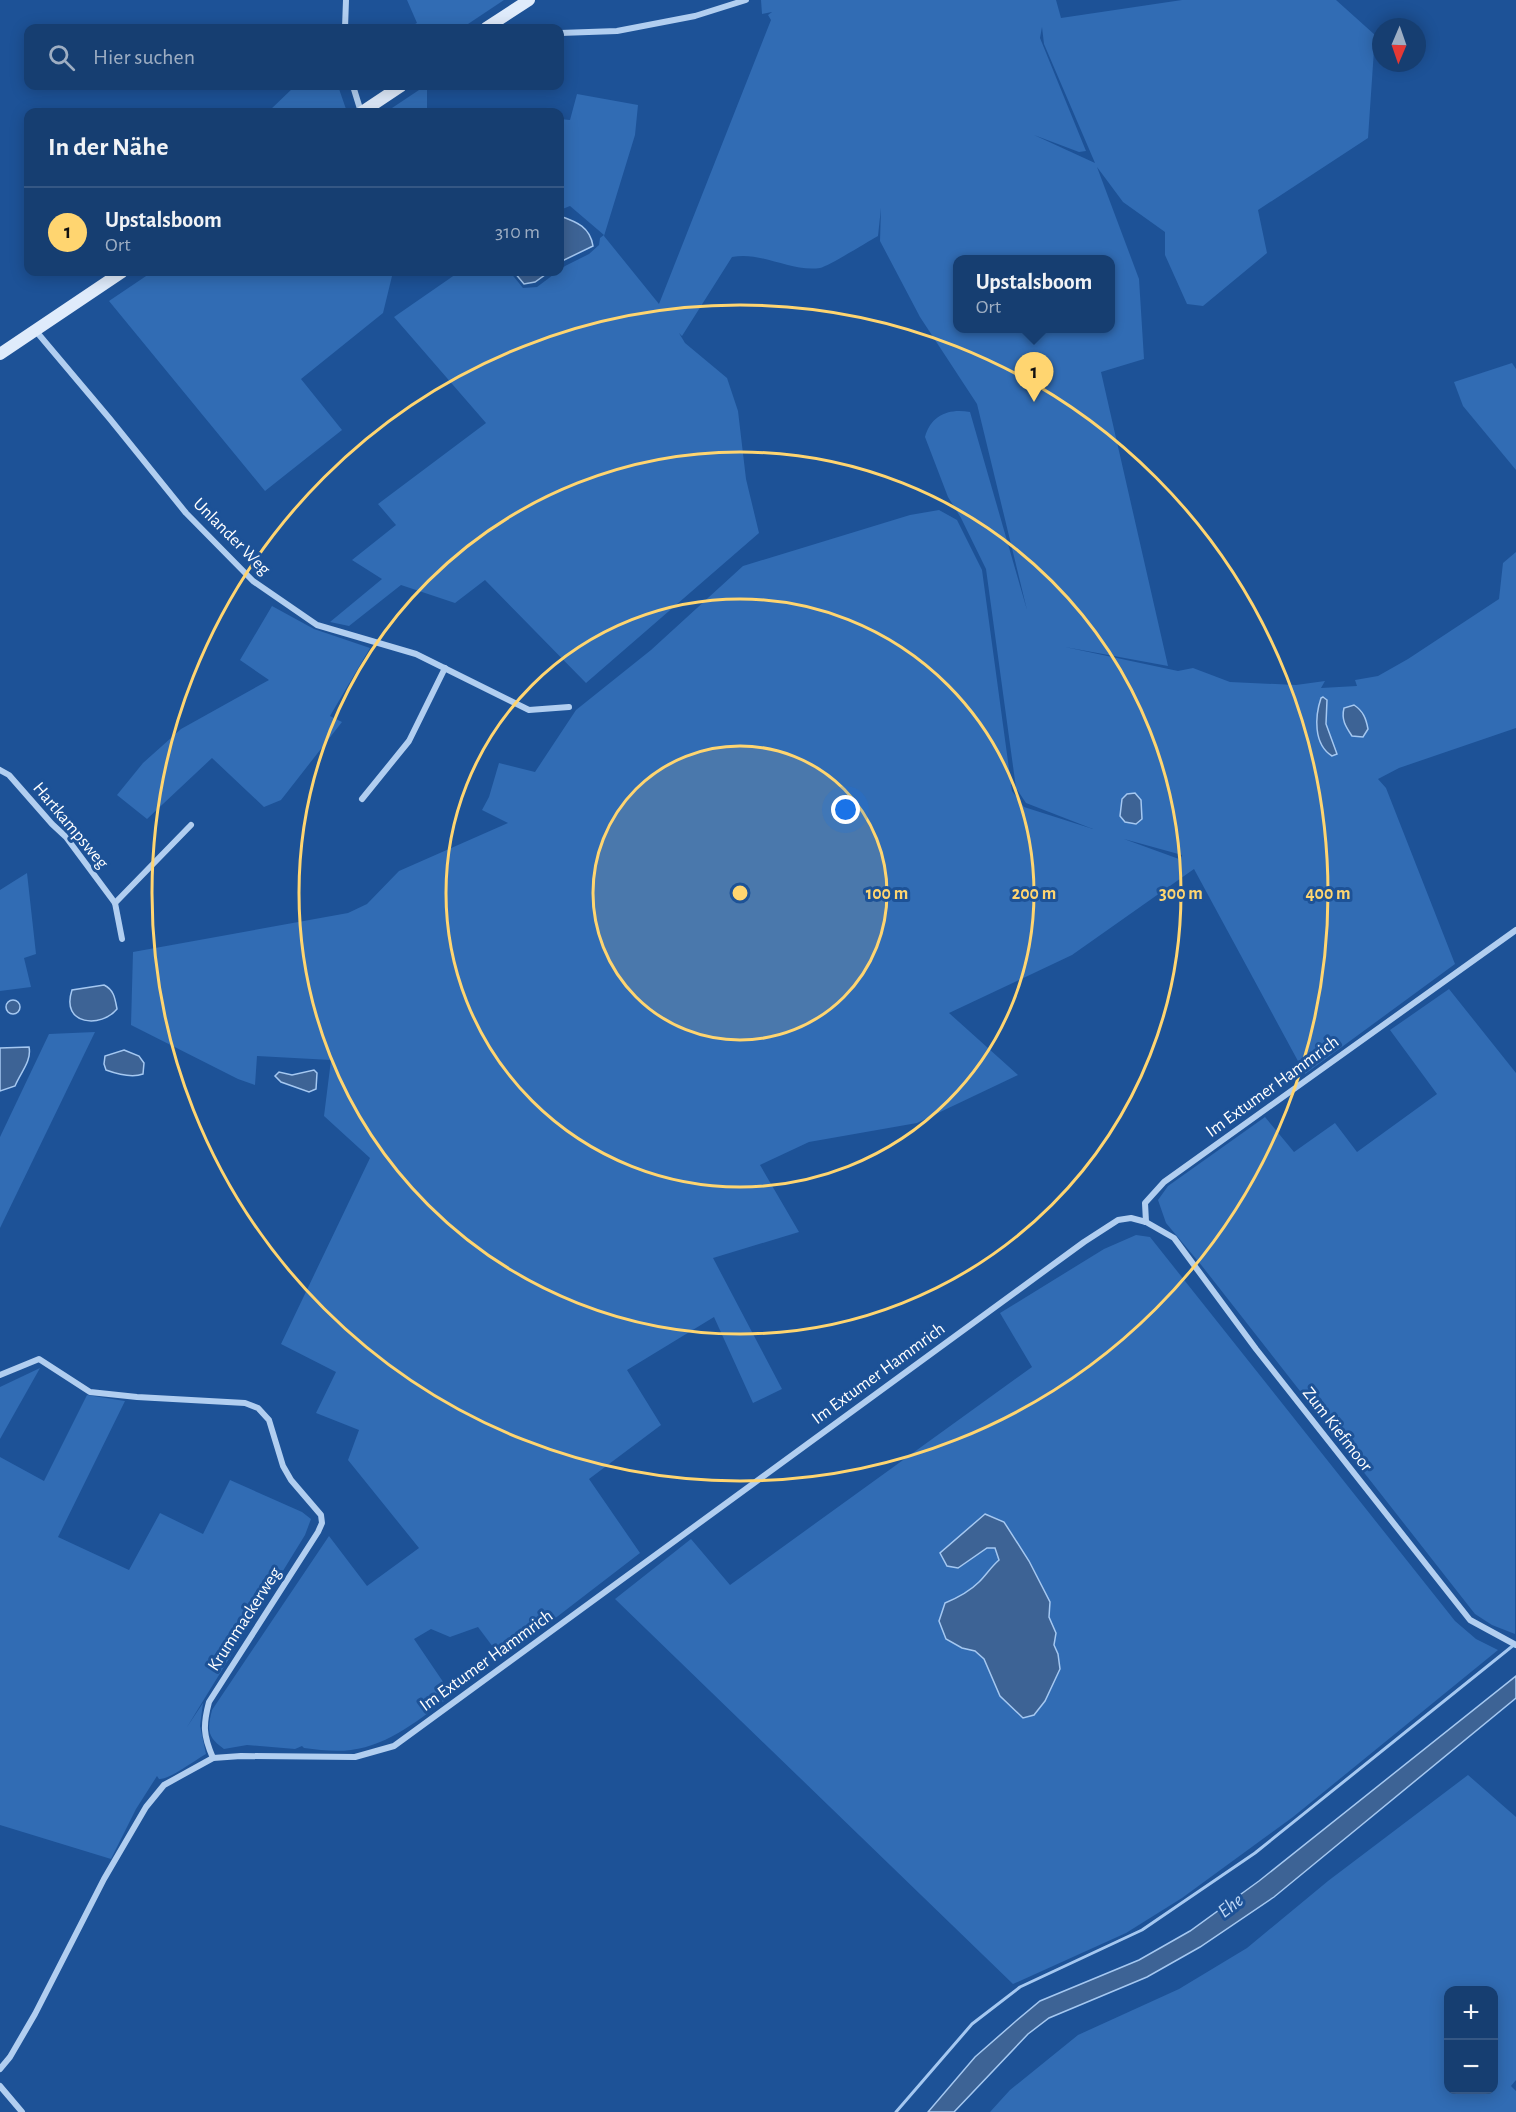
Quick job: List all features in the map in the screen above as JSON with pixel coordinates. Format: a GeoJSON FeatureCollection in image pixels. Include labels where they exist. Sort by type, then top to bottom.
{"type":"FeatureCollection","features":[{"type":"Feature","properties":{"kind":"main road"},"geometry":{"type":"LineString","coordinates":[[496,24],[529,0]]}},
{"type":"Feature","properties":{"kind":"main road"},"geometry":{"type":"LineString","coordinates":[[368,108],[395,90]]}},
{"type":"Feature","properties":{"kind":"main road"},"geometry":{"type":"LineString","coordinates":[[0,354],[116,276]]}},
{"type":"Feature","properties":{"kind":"street"},"geometry":{"type":"LineString","coordinates":[[345,24],[346,0]]}},
{"type":"Feature","properties":{"kind":"street"},"geometry":{"type":"LineString","coordinates":[[564,33],[617,31],[695,16],[746,0]]}},
{"type":"Feature","properties":{"kind":"street"},"geometry":{"type":"LineString","coordinates":[[354,90],[361,108]]}},
{"type":"Feature","properties":{"kind":"street","name":"Unlander Weg"},"geometry":{"type":"LineString","coordinates":[[35,330],[186,513],[253,581],[317,625],[416,654],[529,710],[569,707]]}},
{"type":"Feature","properties":{"kind":"street"},"geometry":{"type":"LineString","coordinates":[[362,799],[409,741],[446,668]]}},
{"type":"Feature","properties":{"kind":"street","name":"Hartkampsweg"},"geometry":{"type":"LineString","coordinates":[[0,770],[9,775],[66,837],[115,903],[122,939]]}},
{"type":"Feature","properties":{"kind":"street"},"geometry":{"type":"LineString","coordinates":[[115,903],[191,825]]}},
{"type":"Feature","properties":{"kind":"street","name":"Im Extumer Hammrich"},"geometry":{"type":"LineString","coordinates":[[213,1758],[355,1757],[394,1746],[1084,1242],[1118,1220],[1131,1218],[1146,1222],[1144,1203],[1164,1182],[1516,930]]}},
{"type":"Feature","properties":{"kind":"street","name":"Zum Kiefmoor"},"geometry":{"type":"LineString","coordinates":[[1146,1222],[1174,1238],[1256,1349],[1470,1620],[1516,1645]]}},
{"type":"Feature","properties":{"kind":"street","name":"Krummackerweg"},"geometry":{"type":"LineString","coordinates":[[0,1376],[39,1359],[90,1392],[245,1403],[258,1408],[269,1420],[282,1466],[321,1515],[322,1523],[209,1702],[203,1724],[213,1758]]}},
{"type":"Feature","properties":{"kind":"street"},"geometry":{"type":"LineString","coordinates":[[0,2069],[10,2057],[35,2014],[104,1879],[146,1807],[164,1785],[213,1758]]}},
{"type":"Feature","properties":{"kind":"street"},"geometry":{"type":"LineString","coordinates":[[0,2086],[22,2112]]}},
{"type":"Feature","properties":{"kind":"shaded area"},"geometry":{"type":"Polygon","coordinates":[[[407,0],[504,0],[468,24],[415,24],[417,23],[407,0]]]}},
{"type":"Feature","properties":{"kind":"shaded area"},"geometry":{"type":"Polygon","coordinates":[[[761,0],[1056,0],[1061,18],[1182,0],[1336,0],[1372,32],[1372,72],[1368,138],[1258,210],[1267,253],[1203,306],[1187,304],[1165,255],[1165,232],[1123,202],[1097,167],[1139,279],[1144,359],[1101,372],[1168,666],[1065,647],[1178,671],[1193,668],[1230,682],[1296,685],[1325,681],[1321,688],[1357,686],[1355,680],[1378,676],[1499,599],[1503,563],[1516,552],[1516,728],[1399,768],[1378,779],[1386,788],[1455,964],[1305,1074],[1194,869],[1072,955],[949,1013],[1018,1075],[917,1123],[809,1142],[760,1165],[799,1232],[713,1258],[782,1389],[753,1403],[714,1317],[627,1370],[661,1425],[589,1479],[640,1553],[502,1659],[478,1627],[450,1637],[431,1629],[414,1639],[452,1695],[417,1721],[379,1743],[345,1751],[302,1746],[295,1749],[247,1745],[224,1749],[211,1737],[209,1723],[212,1710],[329,1536],[367,1586],[419,1548],[348,1460],[359,1430],[316,1413],[336,1372],[281,1344],[370,1158],[324,1116],[331,1060],[257,1056],[255,1085],[238,1079],[131,1025],[133,952],[348,913],[367,904],[399,871],[508,823],[482,810],[489,797],[499,763],[535,772],[576,710],[651,650],[743,566],[910,515],[939,510],[957,520],[982,570],[1012,791],[1024,807],[1093,829],[1026,803],[1016,788],[986,569],[948,497],[925,437],[936,418],[948,412],[970,412],[1027,610],[977,404],[920,317],[880,241],[881,208],[878,236],[820,268],[798,267],[754,257],[732,257],[682,336],[679,333],[685,343],[727,378],[738,411],[746,479],[759,533],[586,683],[485,580],[455,603],[401,585],[349,626],[330,622],[382,579],[352,560],[396,525],[378,504],[486,423],[394,317],[453,276],[513,276],[523,288],[537,287],[552,276],[564,276],[564,267],[589,254],[599,245],[600,238],[604,235],[570,206],[564,208],[564,119],[570,120],[577,94],[638,105],[635,135],[604,236],[659,304],[771,20],[768,15],[772,12],[762,14],[761,0]],[[1042,27],[1040,38],[1086,151],[1079,152],[1034,135],[1095,163],[1044,44],[1042,27]],[[1124,839],[1179,859],[1182,855],[1124,839]]]}},
{"type":"Feature","properties":{"kind":"shaded area"},"geometry":{"type":"Polygon","coordinates":[[[291,90],[339,90],[346,108],[272,108],[291,90]]]}},
{"type":"Feature","properties":{"kind":"shaded area"},"geometry":{"type":"Polygon","coordinates":[[[419,90],[427,90],[427,108],[392,108],[419,90]]]}},
{"type":"Feature","properties":{"kind":"shaded area"},"geometry":{"type":"Polygon","coordinates":[[[146,276],[392,276],[383,313],[301,379],[342,430],[265,491],[109,301],[146,276]]]}},
{"type":"Feature","properties":{"kind":"shaded area"},"geometry":{"type":"Polygon","coordinates":[[[1512,363],[1516,369],[1516,470],[1463,406],[1454,382],[1512,363]]]}},
{"type":"Feature","properties":{"kind":"shaded area"},"geometry":{"type":"Polygon","coordinates":[[[272,606],[314,629],[370,648],[330,716],[342,722],[281,800],[264,807],[212,758],[147,819],[117,795],[143,763],[181,729],[269,680],[240,660],[272,606]]]}},
{"type":"Feature","properties":{"kind":"shaded area"},"geometry":{"type":"Polygon","coordinates":[[[27,873],[36,954],[24,958],[31,987],[0,991],[0,890],[27,873]]]}},
{"type":"Feature","properties":{"kind":"shaded area"},"geometry":{"type":"Polygon","coordinates":[[[1449,989],[1516,1073],[1515,1634],[1492,1625],[1475,1614],[1166,1223],[1158,1200],[1168,1186],[1265,1117],[1294,1152],[1335,1123],[1357,1152],[1437,1094],[1390,1030],[1449,989]]]}},
{"type":"Feature","properties":{"kind":"shaded area"},"geometry":{"type":"Polygon","coordinates":[[[95,1032],[0,1228],[0,1137],[49,1034],[95,1032]]]}},
{"type":"Feature","properties":{"kind":"shaded area"},"geometry":{"type":"Polygon","coordinates":[[[1136,1235],[1150,1237],[1455,1621],[1476,1639],[1498,1650],[1293,1817],[1182,1898],[1126,1933],[1013,1984],[615,1599],[691,1539],[730,1585],[1032,1367],[1000,1313],[1104,1249],[1136,1235]],[[1004,1522],[975,1556],[987,1548],[995,1548],[999,1560],[971,1589],[945,1604],[975,1651],[984,1659],[1000,1696],[1058,1654],[1054,1645],[1056,1633],[1049,1617],[1050,1602],[1029,1561],[1004,1522]]]}},
{"type":"Feature","properties":{"kind":"shaded area"},"geometry":{"type":"Polygon","coordinates":[[[40,1368],[0,1439],[0,1387],[40,1368]]]}},
{"type":"Feature","properties":{"kind":"shaded area"},"geometry":{"type":"Polygon","coordinates":[[[87,1395],[125,1401],[58,1537],[129,1570],[160,1513],[203,1534],[230,1480],[302,1512],[311,1519],[305,1535],[187,1727],[203,1703],[200,1726],[206,1754],[169,1776],[159,1779],[157,1776],[136,1809],[111,1859],[0,1825],[0,1457],[44,1481],[87,1395]]]}},
{"type":"Feature","properties":{"kind":"shaded area"},"geometry":{"type":"Polygon","coordinates":[[[1468,1775],[1516,1817],[1516,2080],[1511,2086],[1516,2091],[1516,2112],[990,2112],[1010,2090],[1078,2035],[1179,1989],[1247,1948],[1328,1881],[1468,1775]]]}},
{"type":"Feature","properties":{"kind":"water"},"geometry":{"type":"Polygon","coordinates":[[[564,218],[582,226],[589,234],[593,246],[564,260],[564,218]]]}},
{"type":"Feature","properties":{"kind":"water"},"geometry":{"type":"Polygon","coordinates":[[[517,276],[543,276],[535,282],[524,284],[517,276]]]}},
{"type":"Feature","properties":{"kind":"water"},"geometry":{"type":"Polygon","coordinates":[[[1323,697],[1327,700],[1326,724],[1337,754],[1332,756],[1321,744],[1317,729],[1318,713],[1323,697]]]}},
{"type":"Feature","properties":{"kind":"water"},"geometry":{"type":"Polygon","coordinates":[[[1354,705],[1362,712],[1366,721],[1368,729],[1363,737],[1352,736],[1344,720],[1344,708],[1354,705]]]}},
{"type":"Feature","properties":{"kind":"water"},"geometry":{"type":"Polygon","coordinates":[[[1135,793],[1141,800],[1142,819],[1136,824],[1125,822],[1120,816],[1122,799],[1127,794],[1135,793]]]}},
{"type":"Feature","properties":{"kind":"water"},"geometry":{"type":"Polygon","coordinates":[[[104,985],[112,992],[117,1009],[102,1019],[93,1021],[77,1017],[72,1011],[70,1002],[72,990],[104,985]]]}},
{"type":"Feature","properties":{"kind":"water"},"geometry":{"type":"Polygon","coordinates":[[[10,1000],[16,1000],[20,1007],[16,1014],[10,1014],[6,1010],[6,1004],[10,1000]]]}},
{"type":"Feature","properties":{"kind":"water"},"geometry":{"type":"Polygon","coordinates":[[[29,1047],[27,1062],[15,1086],[0,1091],[0,1048],[29,1047]]]}},
{"type":"Feature","properties":{"kind":"water"},"geometry":{"type":"Polygon","coordinates":[[[124,1050],[139,1056],[144,1063],[143,1074],[129,1076],[106,1070],[105,1056],[124,1050]]]}},
{"type":"Feature","properties":{"kind":"water"},"geometry":{"type":"Polygon","coordinates":[[[314,1070],[317,1073],[316,1089],[309,1092],[281,1082],[275,1076],[279,1072],[292,1075],[314,1070]]]}},
{"type":"Feature","properties":{"kind":"water"},"geometry":{"type":"Polygon","coordinates":[[[985,1514],[1004,1522],[1029,1561],[1050,1602],[1049,1617],[1056,1633],[1054,1645],[1060,1669],[1045,1701],[1034,1715],[1023,1718],[1000,1696],[984,1659],[975,1651],[962,1648],[946,1639],[939,1621],[945,1603],[971,1589],[999,1560],[995,1548],[987,1548],[958,1568],[947,1566],[940,1553],[985,1514]]]}},
{"type":"Feature","properties":{"kind":"water","name":"Ehe"},"geometry":{"type":"Polygon","coordinates":[[[1516,1676],[1516,1698],[1274,1897],[1200,1947],[1147,1977],[1049,2018],[1028,2034],[954,2112],[928,2112],[975,2057],[1040,2001],[1139,1960],[1190,1931],[1259,1881],[1516,1676]]]}},
{"type":"Feature","properties":{"kind":"waterway"},"geometry":{"type":"LineString","coordinates":[[896,2112],[972,2024],[1020,1987],[1142,1930],[1255,1853],[1515,1644]]}},
{"type":"Feature","properties":{"kind":"place","name":"Upstalsboom"},"geometry":{"type":"Point","coordinates":[1034,402]}}]}
